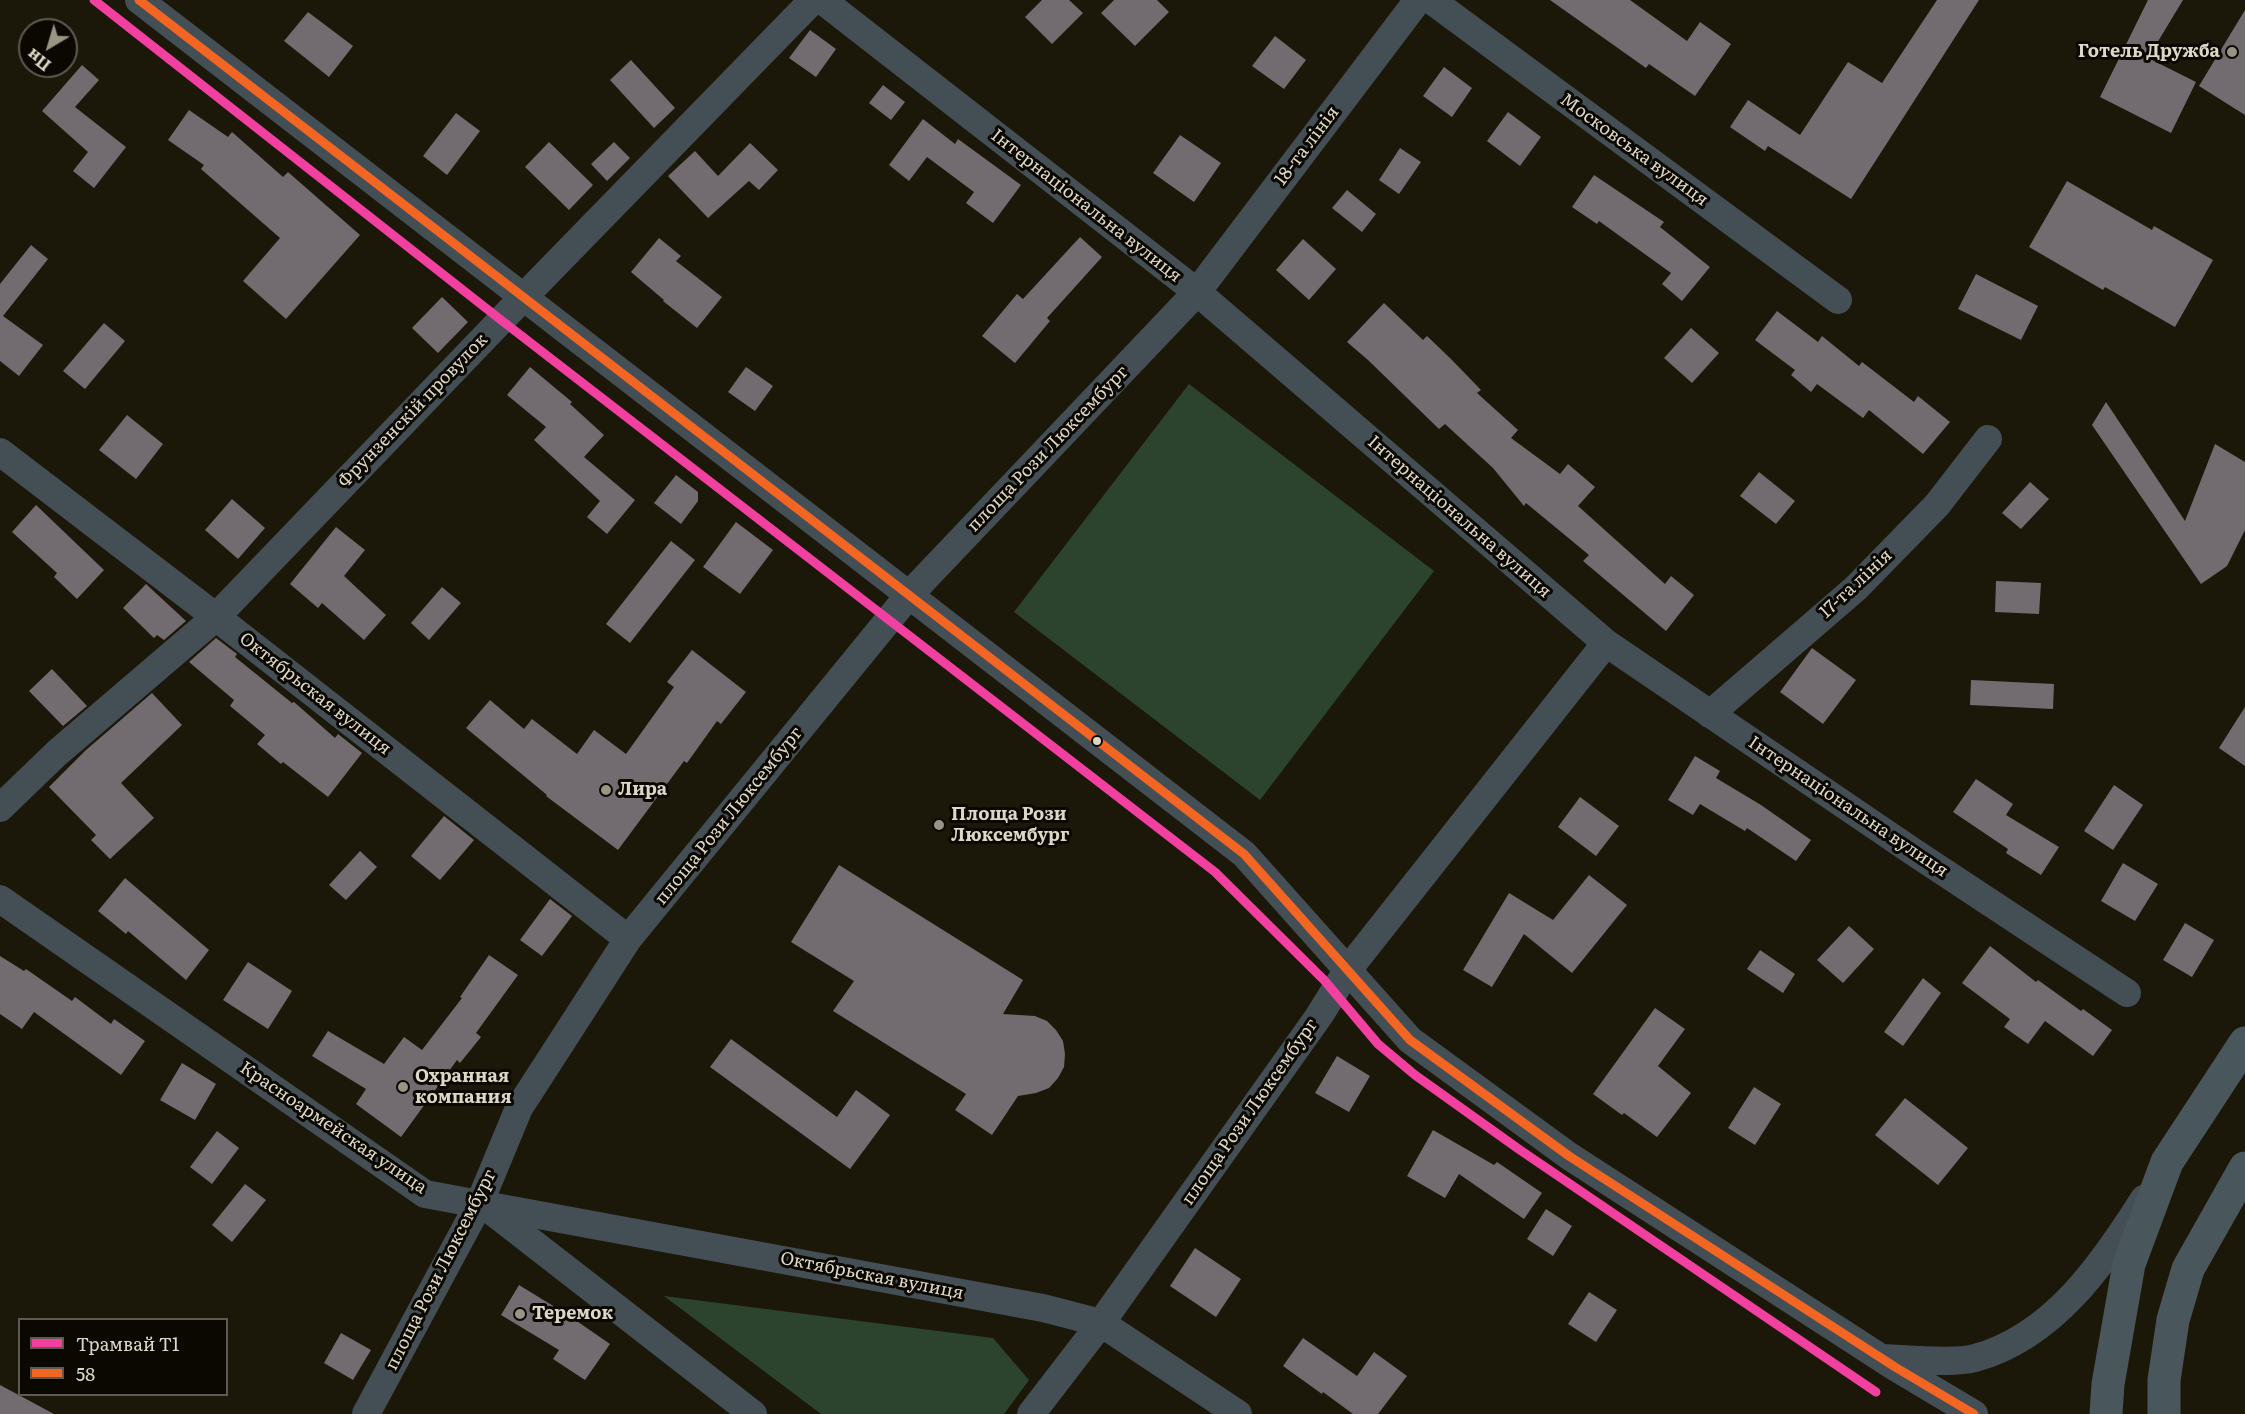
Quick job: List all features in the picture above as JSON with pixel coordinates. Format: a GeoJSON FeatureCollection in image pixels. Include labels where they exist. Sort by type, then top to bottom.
{"type":"FeatureCollection","features":[{"type":"Feature","properties":{"kind":"main road"},"geometry":{"type":"LineString","coordinates":[[2106,1414],[2108,1384],[2129,1264],[2167,1162],[2245,1043]]}},
{"type":"Feature","properties":{"kind":"main road"},"geometry":{"type":"LineString","coordinates":[[2164,1414],[2164,1380],[2171,1330],[2188,1269],[2245,1168]]}},
{"type":"Feature","properties":{"kind":"street"},"geometry":{"type":"LineString","coordinates":[[139,0],[1244,854],[1410,1040],[1569,1156],[1974,1414]]}},
{"type":"Feature","properties":{"kind":"street","name":"Фрунзенскій провулок"},"geometry":{"type":"LineString","coordinates":[[0,808],[57,753],[216,616],[813,0]]}},
{"type":"Feature","properties":{"kind":"street","name":"Інтернаціональна вулиця"},"geometry":{"type":"LineString","coordinates":[[822,0],[1197,292],[1606,643],[2127,993]]}},
{"type":"Feature","properties":{"kind":"street","name":"18-та лінія"},"geometry":{"type":"LineString","coordinates":[[1197,292],[1418,0]]}},
{"type":"Feature","properties":{"kind":"street","name":"Московська вулиця"},"geometry":{"type":"LineString","coordinates":[[1431,0],[1838,300]]}},
{"type":"Feature","properties":{"kind":"street","name":"площа Рози Люксембург"},"geometry":{"type":"LineString","coordinates":[[366,1414],[480,1202],[519,1108],[628,939],[909,595],[1197,292]]}},
{"type":"Feature","properties":{"kind":"street","name":"17-та лінія"},"geometry":{"type":"LineString","coordinates":[[1710,714],[1856,588],[1937,505],[1988,440]]}},
{"type":"Feature","properties":{"kind":"street","name":"Октябрьская вулиця"},"geometry":{"type":"LineString","coordinates":[[0,452],[216,616],[628,939]]}},
{"type":"Feature","properties":{"kind":"street","name":"площа Рози Люксембург"},"geometry":{"type":"LineString","coordinates":[[1031,1414],[1101,1323],[1319,1016],[1347,971],[1606,643]]}},
{"type":"Feature","properties":{"kind":"street","name":"Красноармейская улица"},"geometry":{"type":"LineString","coordinates":[[0,899],[425,1194],[480,1202],[753,1414]]}},
{"type":"Feature","properties":{"kind":"street"},"geometry":{"type":"LineString","coordinates":[[1883,1358],[1973,1359],[2017,1342],[2055,1312],[2093,1273],[2126,1228],[2167,1162]]}},
{"type":"Feature","properties":{"kind":"street","name":"Октябрьская вулиця"},"geometry":{"type":"LineString","coordinates":[[480,1202],[1043,1308],[1101,1323],[1238,1414]]}},
{"type":"Feature","properties":{"kind":"green space"},"geometry":{"type":"Polygon","coordinates":[[[1189,384],[1434,571],[1260,800],[1014,612],[1189,384]]]}},
{"type":"Feature","properties":{"kind":"green space"},"geometry":{"type":"Polygon","coordinates":[[[664,1296],[993,1338],[1029,1380],[1004,1414],[821,1414],[664,1296]]]}},
{"type":"Feature","properties":{"kind":"building"},"geometry":{"type":"Polygon","coordinates":[[[1042,0],[1069,0],[1083,13],[1052,44],[1025,17],[1042,0]]]}},
{"type":"Feature","properties":{"kind":"building"},"geometry":{"type":"Polygon","coordinates":[[[1114,0],[1157,0],[1169,12],[1135,46],[1101,13],[1114,0]]]}},
{"type":"Feature","properties":{"kind":"building"},"geometry":{"type":"Polygon","coordinates":[[[1550,0],[1630,0],[1687,41],[1700,22],[1731,44],[1695,96],[1649,64],[1646,68],[1550,0]]]}},
{"type":"Feature","properties":{"kind":"building"},"geometry":{"type":"Polygon","coordinates":[[[1937,0],[1979,0],[1851,199],[1768,146],[1765,151],[1730,127],[1748,100],[1800,135],[1848,62],[1882,83],[1937,0]]]}},
{"type":"Feature","properties":{"kind":"building"},"geometry":{"type":"Polygon","coordinates":[[[2148,0],[2183,0],[2148,58],[2196,82],[2171,133],[2100,97],[2148,0]]]}},
{"type":"Feature","properties":{"kind":"building","name":"Готель Дружба"},"geometry":{"type":"Polygon","coordinates":[[[2245,10],[2245,115],[2199,86],[2245,10]]]}},
{"type":"Feature","properties":{"kind":"building"},"geometry":{"type":"Polygon","coordinates":[[[308,12],[353,46],[329,77],[284,41],[308,12]]]}},
{"type":"Feature","properties":{"kind":"building"},"geometry":{"type":"Polygon","coordinates":[[[810,30],[836,49],[816,77],[789,58],[810,30]]]}},
{"type":"Feature","properties":{"kind":"building"},"geometry":{"type":"Polygon","coordinates":[[[1275,36],[1306,60],[1284,89],[1252,66],[1275,36]]]}},
{"type":"Feature","properties":{"kind":"building"},"geometry":{"type":"Polygon","coordinates":[[[631,60],[675,108],[654,128],[610,80],[631,60]]]}},
{"type":"Feature","properties":{"kind":"building"},"geometry":{"type":"Polygon","coordinates":[[[82,65],[99,80],[75,107],[126,147],[94,188],[73,171],[88,152],[42,111],[71,78],[78,78],[78,70],[82,65]]]}},
{"type":"Feature","properties":{"kind":"building"},"geometry":{"type":"Polygon","coordinates":[[[1444,67],[1472,88],[1452,117],[1423,96],[1444,67]]]}},
{"type":"Feature","properties":{"kind":"building"},"geometry":{"type":"Polygon","coordinates":[[[883,85],[905,102],[891,120],[869,103],[883,85]]]}},
{"type":"Feature","properties":{"kind":"building"},"geometry":{"type":"Polygon","coordinates":[[[189,110],[228,137],[232,132],[283,177],[288,172],[360,235],[286,319],[243,281],[280,238],[201,169],[204,165],[168,140],[189,110]]]}},
{"type":"Feature","properties":{"kind":"building"},"geometry":{"type":"Polygon","coordinates":[[[1508,112],[1541,137],[1520,166],[1487,141],[1508,112]]]}},
{"type":"Feature","properties":{"kind":"building"},"geometry":{"type":"Polygon","coordinates":[[[456,113],[480,131],[447,175],[423,156],[456,113]]]}},
{"type":"Feature","properties":{"kind":"building"},"geometry":{"type":"Polygon","coordinates":[[[923,119],[955,144],[958,139],[1021,185],[993,223],[966,203],[974,192],[927,157],[909,181],[889,165],[923,119]]]}},
{"type":"Feature","properties":{"kind":"building"},"geometry":{"type":"Polygon","coordinates":[[[1180,135],[1221,163],[1194,202],[1153,173],[1180,135]]]}},
{"type":"Feature","properties":{"kind":"building"},"geometry":{"type":"Polygon","coordinates":[[[549,142],[593,185],[569,210],[525,167],[549,142]]]}},
{"type":"Feature","properties":{"kind":"building"},"geometry":{"type":"Polygon","coordinates":[[[614,142],[630,158],[607,181],[591,164],[614,142]]]}},
{"type":"Feature","properties":{"kind":"building"},"geometry":{"type":"Polygon","coordinates":[[[750,143],[778,170],[759,190],[749,181],[708,218],[668,176],[695,151],[718,176],[750,143]]]}},
{"type":"Feature","properties":{"kind":"building"},"geometry":{"type":"Polygon","coordinates":[[[1400,148],[1421,162],[1399,194],[1379,180],[1400,148]]]}},
{"type":"Feature","properties":{"kind":"building"},"geometry":{"type":"Polygon","coordinates":[[[1594,175],[1664,222],[1660,227],[1710,267],[1682,301],[1662,284],[1671,273],[1599,221],[1597,224],[1572,207],[1594,175]]]}},
{"type":"Feature","properties":{"kind":"building"},"geometry":{"type":"Polygon","coordinates":[[[2067,181],[2152,230],[2154,226],[2213,260],[2175,327],[2105,287],[2103,290],[2029,247],[2067,181]]]}},
{"type":"Feature","properties":{"kind":"building"},"geometry":{"type":"Polygon","coordinates":[[[1347,190],[1376,214],[1362,232],[1332,208],[1347,190]]]}},
{"type":"Feature","properties":{"kind":"building"},"geometry":{"type":"Polygon","coordinates":[[[1080,237],[1102,257],[1047,318],[1050,321],[1015,363],[982,336],[1017,294],[1023,299],[1080,237]]]}},
{"type":"Feature","properties":{"kind":"building"},"geometry":{"type":"Polygon","coordinates":[[[659,238],[681,256],[676,261],[722,297],[697,328],[631,272],[659,238]]]}},
{"type":"Feature","properties":{"kind":"building"},"geometry":{"type":"Polygon","coordinates":[[[1303,239],[1336,269],[1309,300],[1276,270],[1303,239]]]}},
{"type":"Feature","properties":{"kind":"building"},"geometry":{"type":"Polygon","coordinates":[[[31,245],[48,259],[3,316],[43,345],[19,376],[0,361],[0,284],[31,245]]]}},
{"type":"Feature","properties":{"kind":"building"},"geometry":{"type":"Polygon","coordinates":[[[1976,274],[2038,306],[2021,340],[1958,309],[1976,274]]]}},
{"type":"Feature","properties":{"kind":"building"},"geometry":{"type":"Polygon","coordinates":[[[442,297],[468,322],[438,353],[412,328],[442,297]]]}},
{"type":"Feature","properties":{"kind":"building"},"geometry":{"type":"Polygon","coordinates":[[[1384,303],[1423,340],[1427,336],[1481,390],[1477,393],[1518,430],[1511,438],[1560,474],[1568,464],[1595,487],[1578,506],[1665,584],[1671,576],[1694,595],[1666,631],[1583,561],[1589,555],[1526,503],[1524,506],[1493,468],[1445,424],[1439,429],[1347,342],[1384,303]]]}},
{"type":"Feature","properties":{"kind":"building"},"geometry":{"type":"Polygon","coordinates":[[[1777,311],[1818,342],[1822,336],[1859,366],[1862,362],[1914,402],[1918,396],[1950,422],[1923,454],[1869,410],[1863,418],[1817,384],[1811,392],[1791,375],[1795,370],[1755,340],[1777,311]]]}},
{"type":"Feature","properties":{"kind":"building"},"geometry":{"type":"Polygon","coordinates":[[[104,323],[125,341],[85,389],[63,371],[104,323]]]}},
{"type":"Feature","properties":{"kind":"building"},"geometry":{"type":"Polygon","coordinates":[[[1691,328],[1719,353],[1692,383],[1664,358],[1691,328]]]}},
{"type":"Feature","properties":{"kind":"building"},"geometry":{"type":"Polygon","coordinates":[[[530,367],[572,402],[570,404],[604,435],[584,457],[635,500],[607,534],[587,517],[600,501],[534,440],[546,427],[507,395],[530,367]]]}},
{"type":"Feature","properties":{"kind":"building"},"geometry":{"type":"Polygon","coordinates":[[[746,367],[773,386],[755,411],[728,392],[746,367]]]}},
{"type":"Feature","properties":{"kind":"building"},"geometry":{"type":"Polygon","coordinates":[[[2106,402],[2185,521],[2215,444],[2245,462],[2245,530],[2227,566],[2201,584],[2092,425],[2106,402]]]}},
{"type":"Feature","properties":{"kind":"building"},"geometry":{"type":"Polygon","coordinates":[[[127,415],[163,444],[136,479],[99,450],[127,415]]]}},
{"type":"Feature","properties":{"kind":"building"},"geometry":{"type":"Polygon","coordinates":[[[1759,472],[1795,501],[1776,524],[1740,496],[1759,472]]]}},
{"type":"Feature","properties":{"kind":"building"},"geometry":{"type":"Polygon","coordinates":[[[676,475],[698,492],[698,501],[681,524],[654,503],[676,475]]]}},
{"type":"Feature","properties":{"kind":"building"},"geometry":{"type":"Polygon","coordinates":[[[2030,482],[2049,499],[2021,529],[2002,513],[2030,482]]]}},
{"type":"Feature","properties":{"kind":"building"},"geometry":{"type":"Polygon","coordinates":[[[232,499],[265,528],[238,559],[205,530],[232,499]]]}},
{"type":"Feature","properties":{"kind":"building"},"geometry":{"type":"Polygon","coordinates":[[[36,505],[104,570],[77,599],[54,577],[57,573],[12,532],[36,505]]]}},
{"type":"Feature","properties":{"kind":"building"},"geometry":{"type":"Polygon","coordinates":[[[736,522],[773,550],[740,594],[703,567],[736,522]]]}},
{"type":"Feature","properties":{"kind":"building"},"geometry":{"type":"Polygon","coordinates":[[[336,527],[365,550],[344,576],[386,615],[364,640],[322,603],[318,608],[290,584],[336,527]]]}},
{"type":"Feature","properties":{"kind":"building"},"geometry":{"type":"Polygon","coordinates":[[[671,541],[695,560],[630,643],[606,624],[671,541]]]}},
{"type":"Feature","properties":{"kind":"building"},"geometry":{"type":"Polygon","coordinates":[[[1996,581],[2041,583],[2039,614],[1995,612],[1996,581]]]}},
{"type":"Feature","properties":{"kind":"building"},"geometry":{"type":"Polygon","coordinates":[[[146,584],[186,621],[164,640],[157,635],[154,638],[123,608],[146,584]]]}},
{"type":"Feature","properties":{"kind":"building"},"geometry":{"type":"Polygon","coordinates":[[[442,587],[461,603],[429,640],[411,623],[442,587]]]}},
{"type":"Feature","properties":{"kind":"building"},"geometry":{"type":"Polygon","coordinates":[[[216,638],[237,654],[235,657],[292,703],[294,702],[335,738],[338,734],[362,753],[328,797],[257,744],[265,735],[230,706],[234,700],[189,662],[216,638]]]}},
{"type":"Feature","properties":{"kind":"building"},"geometry":{"type":"Polygon","coordinates":[[[1812,648],[1856,680],[1823,724],[1780,692],[1812,648]]]}},
{"type":"Feature","properties":{"kind":"building"},"geometry":{"type":"Polygon","coordinates":[[[692,650],[746,692],[721,724],[717,721],[687,763],[684,761],[618,850],[546,796],[466,728],[490,700],[524,729],[532,719],[577,754],[594,730],[626,754],[674,687],[667,682],[692,650]]]}},
{"type":"Feature","properties":{"kind":"building"},"geometry":{"type":"Polygon","coordinates":[[[52,669],[87,706],[63,726],[29,691],[52,669]]]}},
{"type":"Feature","properties":{"kind":"building"},"geometry":{"type":"Polygon","coordinates":[[[1971,680],[2054,684],[2053,709],[1970,705],[1971,680]]]}},
{"type":"Feature","properties":{"kind":"building"},"geometry":{"type":"Polygon","coordinates":[[[152,693],[182,725],[121,783],[154,818],[110,859],[91,840],[96,835],[49,787],[86,750],[152,693]]]}},
{"type":"Feature","properties":{"kind":"building"},"geometry":{"type":"Polygon","coordinates":[[[2245,707],[2245,766],[2219,748],[2245,707]]]}},
{"type":"Feature","properties":{"kind":"building"},"geometry":{"type":"Polygon","coordinates":[[[1695,756],[1720,771],[1716,778],[1761,805],[1811,840],[1796,861],[1747,828],[1745,831],[1700,804],[1693,815],[1668,800],[1695,756]]]}},
{"type":"Feature","properties":{"kind":"building"},"geometry":{"type":"Polygon","coordinates":[[[1976,779],[2013,804],[2006,815],[2059,847],[2041,875],[2006,853],[2008,849],[1953,812],[1976,779]]]}},
{"type":"Feature","properties":{"kind":"building"},"geometry":{"type":"Polygon","coordinates":[[[2114,785],[2143,805],[2113,850],[2084,831],[2114,785]]]}},
{"type":"Feature","properties":{"kind":"building"},"geometry":{"type":"Polygon","coordinates":[[[1580,797],[1619,826],[1596,856],[1558,827],[1580,797]]]}},
{"type":"Feature","properties":{"kind":"building"},"geometry":{"type":"Polygon","coordinates":[[[444,816],[474,840],[440,880],[411,856],[444,816]]]}},
{"type":"Feature","properties":{"kind":"building"},"geometry":{"type":"Polygon","coordinates":[[[360,851],[377,867],[346,900],[329,885],[360,851]]]}},
{"type":"Feature","properties":{"kind":"building"},"geometry":{"type":"Polygon","coordinates":[[[2123,863],[2158,884],[2135,921],[2101,901],[2123,863]]]}},
{"type":"Feature","properties":{"kind":"building"},"geometry":{"type":"Polygon","coordinates":[[[839,865],[1023,980],[1003,1014],[1035,1016],[1047,1021],[1063,1041],[1064,1067],[1058,1078],[1049,1088],[1018,1096],[992,1135],[955,1110],[966,1094],[833,1011],[854,981],[791,942],[839,865]]]}},
{"type":"Feature","properties":{"kind":"building"},"geometry":{"type":"Polygon","coordinates":[[[1589,875],[1627,905],[1572,973],[1524,934],[1492,987],[1463,970],[1509,893],[1553,920],[1589,875]]]}},
{"type":"Feature","properties":{"kind":"building"},"geometry":{"type":"Polygon","coordinates":[[[125,878],[209,950],[186,980],[128,931],[126,934],[98,911],[125,878]]]}},
{"type":"Feature","properties":{"kind":"building"},"geometry":{"type":"Polygon","coordinates":[[[550,899],[572,916],[542,956],[520,940],[550,899]]]}},
{"type":"Feature","properties":{"kind":"building"},"geometry":{"type":"Polygon","coordinates":[[[2185,923],[2214,940],[2192,977],[2163,960],[2185,923]]]}},
{"type":"Feature","properties":{"kind":"building"},"geometry":{"type":"Polygon","coordinates":[[[1849,926],[1874,949],[1843,983],[1817,960],[1849,926]]]}},
{"type":"Feature","properties":{"kind":"building"},"geometry":{"type":"Polygon","coordinates":[[[1990,946],[2036,982],[2038,980],[2112,1030],[2093,1056],[2045,1021],[2028,1044],[2004,1027],[2010,1019],[1962,983],[1990,946]]]}},
{"type":"Feature","properties":{"kind":"building"},"geometry":{"type":"Polygon","coordinates":[[[1760,950],[1795,974],[1783,993],[1747,969],[1760,950]]]}},
{"type":"Feature","properties":{"kind":"building"},"geometry":{"type":"Polygon","coordinates":[[[489,955],[518,975],[476,1033],[481,1037],[460,1063],[457,1060],[401,1137],[356,1104],[366,1089],[312,1056],[328,1031],[384,1064],[404,1037],[422,1050],[462,998],[460,997],[489,955]]]}},
{"type":"Feature","properties":{"kind":"building"},"geometry":{"type":"Polygon","coordinates":[[[0,956],[24,971],[26,969],[72,1001],[75,997],[111,1024],[114,1019],[145,1041],[121,1075],[34,1012],[22,1029],[0,1014],[0,956]]]}},
{"type":"Feature","properties":{"kind":"building"},"geometry":{"type":"Polygon","coordinates":[[[248,962],[292,991],[268,1029],[223,1000],[248,962]]]}},
{"type":"Feature","properties":{"kind":"building"},"geometry":{"type":"Polygon","coordinates":[[[1923,978],[1941,993],[1903,1046],[1884,1032],[1923,978]]]}},
{"type":"Feature","properties":{"kind":"building"},"geometry":{"type":"Polygon","coordinates":[[[1655,1008],[1685,1029],[1658,1066],[1691,1093],[1657,1137],[1593,1094],[1655,1008]]]}},
{"type":"Feature","properties":{"kind":"building"},"geometry":{"type":"Polygon","coordinates":[[[731,1039],[837,1117],[856,1090],[890,1115],[850,1169],[710,1067],[731,1039]]]}},
{"type":"Feature","properties":{"kind":"building"},"geometry":{"type":"Polygon","coordinates":[[[1337,1056],[1370,1076],[1349,1112],[1315,1093],[1337,1056]]]}},
{"type":"Feature","properties":{"kind":"building"},"geometry":{"type":"Polygon","coordinates":[[[182,1063],[216,1084],[195,1120],[160,1100],[182,1063]]]}},
{"type":"Feature","properties":{"kind":"building"},"geometry":{"type":"Polygon","coordinates":[[[1754,1087],[1781,1104],[1755,1145],[1728,1128],[1754,1087]]]}},
{"type":"Feature","properties":{"kind":"building"},"geometry":{"type":"Polygon","coordinates":[[[1905,1098],[1968,1148],[1938,1185],[1875,1135],[1905,1098]]]}},
{"type":"Feature","properties":{"kind":"building"},"geometry":{"type":"Polygon","coordinates":[[[1433,1130],[1494,1165],[1497,1162],[1542,1193],[1524,1219],[1459,1174],[1445,1198],[1407,1176],[1433,1130]]]}},
{"type":"Feature","properties":{"kind":"building"},"geometry":{"type":"Polygon","coordinates":[[[217,1131],[239,1148],[212,1184],[190,1167],[217,1131]]]}},
{"type":"Feature","properties":{"kind":"building"},"geometry":{"type":"Polygon","coordinates":[[[245,1184],[266,1200],[232,1242],[212,1225],[245,1184]]]}},
{"type":"Feature","properties":{"kind":"building"},"geometry":{"type":"Polygon","coordinates":[[[1546,1209],[1572,1226],[1553,1256],[1527,1239],[1546,1209]]]}},
{"type":"Feature","properties":{"kind":"building"},"geometry":{"type":"Polygon","coordinates":[[[1195,1248],[1241,1279],[1216,1317],[1170,1286],[1195,1248]]]}},
{"type":"Feature","properties":{"kind":"building"},"geometry":{"type":"Polygon","coordinates":[[[519,1285],[610,1344],[585,1380],[553,1359],[559,1350],[501,1315],[519,1285]]]}},
{"type":"Feature","properties":{"kind":"building"},"geometry":{"type":"Polygon","coordinates":[[[1589,1292],[1617,1310],[1596,1342],[1568,1324],[1589,1292]]]}},
{"type":"Feature","properties":{"kind":"building"},"geometry":{"type":"Polygon","coordinates":[[[341,1333],[371,1350],[353,1380],[324,1363],[341,1333]]]}},
{"type":"Feature","properties":{"kind":"building"},"geometry":{"type":"Polygon","coordinates":[[[1303,1338],[1357,1376],[1374,1352],[1407,1376],[1378,1414],[1353,1414],[1283,1366],[1303,1338]]]}},
{"type":"Feature","properties":{"kind":"building"},"geometry":{"type":"Polygon","coordinates":[[[0,1385],[54,1414],[0,1414],[0,1385]]]}},
{"type":"Feature","properties":{"kind":"tram line","name":"T1"},"geometry":{"type":"LineString","coordinates":[[94,0],[501,320],[1215,872],[1324,980],[1378,1044],[1415,1075],[1520,1150],[1876,1392]]}},
{"type":"Feature","properties":{"kind":"transit line","name":"58"},"geometry":{"type":"LineString","coordinates":[[139,0],[1244,854],[1410,1040],[1569,1156],[1895,1367],[1974,1414]]}},
{"type":"Feature","properties":{"kind":"place","name":"Готель Дружба"},"geometry":{"type":"Point","coordinates":[2232,52]}},
{"type":"Feature","properties":{"kind":"place","name":"Лира"},"geometry":{"type":"Point","coordinates":[606,790]}},
{"type":"Feature","properties":{"kind":"place","name":"Площа Рози Люксембург"},"geometry":{"type":"Point","coordinates":[939,825]}},
{"type":"Feature","properties":{"kind":"place","name":"Охранная компания"},"geometry":{"type":"Point","coordinates":[403,1087]}},
{"type":"Feature","properties":{"kind":"place","name":"Теремок"},"geometry":{"type":"Point","coordinates":[520,1314]}}]}
